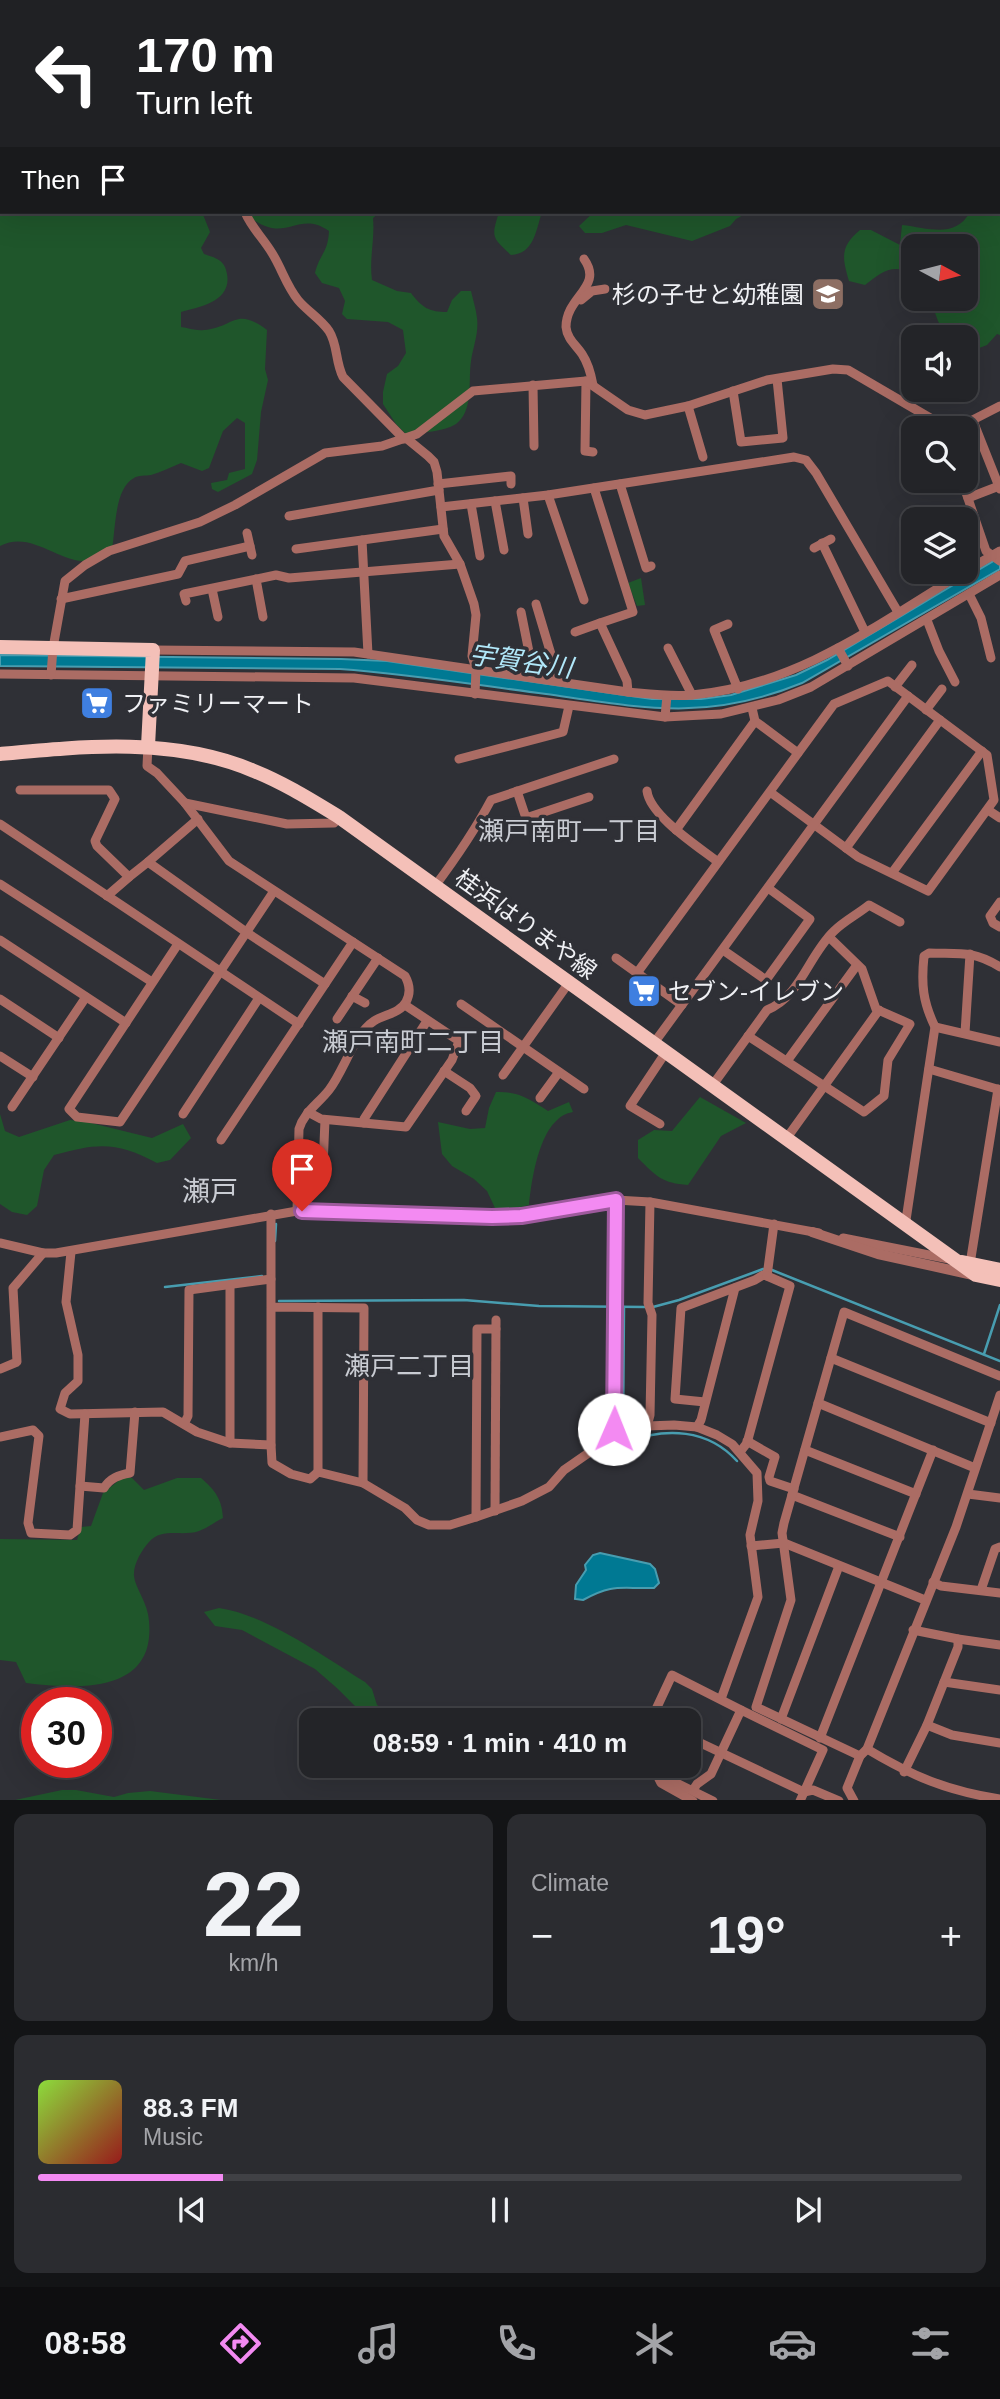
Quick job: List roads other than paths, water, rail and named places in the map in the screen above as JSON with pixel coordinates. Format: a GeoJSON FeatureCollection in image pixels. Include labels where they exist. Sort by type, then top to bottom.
{"type":"FeatureCollection","features":[{"type":"Feature","properties":{"kind":"main road"},"geometry":{"type":"LineString","coordinates":[[0,647],[153,653],[148,746]]}},
{"type":"Feature","properties":{"kind":"main road","name":"桂浜はりまや線"},"geometry":{"type":"LineString","coordinates":[[0,754],[148,746],[217,758],[253,770],[302,794],[435,886],[925,1240],[968,1267],[1000,1280]]}},
{"type":"Feature","properties":{"kind":"main road","name":"桂浜はりまや線"},"geometry":{"type":"LineString","coordinates":[[968,1267],[1000,1269]]}},
{"type":"Feature","properties":{"kind":"street"},"geometry":{"type":"LineString","coordinates":[[246,214],[271,251],[286,285],[328,329],[334,342],[337,365],[343,377],[405,439],[434,462],[447,545],[460,564],[476,615],[472,656],[476,671],[475,691]]}},
{"type":"Feature","properties":{"kind":"street"},"geometry":{"type":"LineString","coordinates":[[584,259],[591,268],[591,277],[586,288],[574,301],[566,328],[569,338],[582,354],[589,383],[585,451],[593,452]]}},
{"type":"Feature","properties":{"kind":"street"},"geometry":{"type":"LineString","coordinates":[[568,315],[592,291],[605,289]]}},
{"type":"Feature","properties":{"kind":"street"},"geometry":{"type":"LineString","coordinates":[[51,671],[61,599],[65,581],[70,575],[109,551],[200,522],[325,453],[382,446],[417,434],[473,391],[589,383],[628,410],[645,415],[688,406],[777,379],[833,369],[848,370],[929,416]]}},
{"type":"Feature","properties":{"kind":"street"},"geometry":{"type":"LineString","coordinates":[[733,391],[741,442],[783,438],[777,379]]}},
{"type":"Feature","properties":{"kind":"street"},"geometry":{"type":"LineString","coordinates":[[533,385],[534,446]]}},
{"type":"Feature","properties":{"kind":"street"},"geometry":{"type":"LineString","coordinates":[[688,406],[703,457]]}},
{"type":"Feature","properties":{"kind":"street"},"geometry":{"type":"LineString","coordinates":[[978,419],[1000,406]]}},
{"type":"Feature","properties":{"kind":"street"},"geometry":{"type":"LineString","coordinates":[[968,498],[999,488],[978,432]]}},
{"type":"Feature","properties":{"kind":"street"},"geometry":{"type":"LineString","coordinates":[[441,507],[548,495],[794,457],[806,460],[817,473],[898,612]]}},
{"type":"Feature","properties":{"kind":"street"},"geometry":{"type":"LineString","coordinates":[[289,516],[511,476],[511,484]]}},
{"type":"Feature","properties":{"kind":"street"},"geometry":{"type":"LineString","coordinates":[[620,484],[646,568],[651,566]]}},
{"type":"Feature","properties":{"kind":"street"},"geometry":{"type":"LineString","coordinates":[[575,632],[633,612],[594,488]]}},
{"type":"Feature","properties":{"kind":"street"},"geometry":{"type":"LineString","coordinates":[[966,493],[986,551],[997,556]]}},
{"type":"Feature","properties":{"kind":"street"},"geometry":{"type":"LineString","coordinates":[[548,495],[584,600]]}},
{"type":"Feature","properties":{"kind":"street"},"geometry":{"type":"LineString","coordinates":[[523,498],[528,534]]}},
{"type":"Feature","properties":{"kind":"street"},"geometry":{"type":"LineString","coordinates":[[495,501],[504,550]]}},
{"type":"Feature","properties":{"kind":"street"},"geometry":{"type":"LineString","coordinates":[[471,504],[480,556]]}},
{"type":"Feature","properties":{"kind":"street"},"geometry":{"type":"LineString","coordinates":[[296,550],[443,529]]}},
{"type":"Feature","properties":{"kind":"street"},"geometry":{"type":"LineString","coordinates":[[61,599],[178,574],[185,561],[251,550],[247,533]]}},
{"type":"Feature","properties":{"kind":"street"},"geometry":{"type":"LineString","coordinates":[[362,540],[368,654]]}},
{"type":"Feature","properties":{"kind":"street"},"geometry":{"type":"LineString","coordinates":[[822,543],[864,632]]}},
{"type":"Feature","properties":{"kind":"street"},"geometry":{"type":"LineString","coordinates":[[978,566],[997,556]]}},
{"type":"Feature","properties":{"kind":"street"},"geometry":{"type":"LineString","coordinates":[[186,601],[184,594],[276,575],[289,578],[460,564]]}},
{"type":"Feature","properties":{"kind":"street"},"geometry":{"type":"LineString","coordinates":[[0,674],[51,671],[354,678],[665,716],[721,714],[752,708],[811,687],[1000,575]]}},
{"type":"Feature","properties":{"kind":"street"},"geometry":{"type":"LineString","coordinates":[[256,579],[263,617]]}},
{"type":"Feature","properties":{"kind":"street"},"geometry":{"type":"LineString","coordinates":[[153,653],[368,654],[667,698],[738,689],[787,674],[838,650],[945,584]]}},
{"type":"Feature","properties":{"kind":"street"},"geometry":{"type":"LineString","coordinates":[[212,589],[218,617]]}},
{"type":"Feature","properties":{"kind":"street"},"geometry":{"type":"LineString","coordinates":[[969,594],[981,618],[991,658]]}},
{"type":"Feature","properties":{"kind":"street"},"geometry":{"type":"LineString","coordinates":[[536,604],[559,681]]}},
{"type":"Feature","properties":{"kind":"street"},"geometry":{"type":"LineString","coordinates":[[520,612],[534,677]]}},
{"type":"Feature","properties":{"kind":"street"},"geometry":{"type":"LineString","coordinates":[[927,620],[946,668],[955,682]]}},
{"type":"Feature","properties":{"kind":"street"},"geometry":{"type":"LineString","coordinates":[[600,623],[627,681],[628,692]]}},
{"type":"Feature","properties":{"kind":"street"},"geometry":{"type":"LineString","coordinates":[[728,624],[714,630],[738,689]]}},
{"type":"Feature","properties":{"kind":"street"},"geometry":{"type":"LineString","coordinates":[[668,648],[692,695]]}},
{"type":"Feature","properties":{"kind":"street"},"geometry":{"type":"LineString","coordinates":[[838,650],[847,665]]}},
{"type":"Feature","properties":{"kind":"street"},"geometry":{"type":"LineString","coordinates":[[895,687],[912,665]]}},
{"type":"Feature","properties":{"kind":"street"},"geometry":{"type":"LineString","coordinates":[[637,973],[834,704],[888,681],[987,755],[994,800],[928,891],[858,857],[770,792]]}},
{"type":"Feature","properties":{"kind":"street"},"geometry":{"type":"LineString","coordinates":[[926,710],[942,689]]}},
{"type":"Feature","properties":{"kind":"street"},"geometry":{"type":"LineString","coordinates":[[660,1124],[630,1105],[682,1005],[908,696]]}},
{"type":"Feature","properties":{"kind":"street"},"geometry":{"type":"LineString","coordinates":[[665,716],[667,698]]}},
{"type":"Feature","properties":{"kind":"street"},"geometry":{"type":"LineString","coordinates":[[459,759],[563,732],[569,706]]}},
{"type":"Feature","properties":{"kind":"street"},"geometry":{"type":"LineString","coordinates":[[752,708],[755,721],[798,753]]}},
{"type":"Feature","properties":{"kind":"street"},"geometry":{"type":"LineString","coordinates":[[846,848],[940,720]]}},
{"type":"Feature","properties":{"kind":"street"},"geometry":{"type":"LineString","coordinates":[[676,830],[755,721]]}},
{"type":"Feature","properties":{"kind":"street"},"geometry":{"type":"LineString","coordinates":[[148,746],[147,766],[185,803],[229,861],[405,976],[410,984],[410,994],[405,1005],[397,1012],[374,1021],[363,1031],[329,1090],[302,1119],[299,1129],[297,1211]]}},
{"type":"Feature","properties":{"kind":"street"},"geometry":{"type":"LineString","coordinates":[[892,873],[982,751]]}},
{"type":"Feature","properties":{"kind":"street"},"geometry":{"type":"LineString","coordinates":[[435,886],[468,841],[474,826],[491,800],[614,759]]}},
{"type":"Feature","properties":{"kind":"street"},"geometry":{"type":"LineString","coordinates":[[20,790],[109,790],[115,799],[95,841],[129,877]]}},
{"type":"Feature","properties":{"kind":"street"},"geometry":{"type":"LineString","coordinates":[[517,791],[526,818],[589,797]]}},
{"type":"Feature","properties":{"kind":"street"},"geometry":{"type":"LineString","coordinates":[[647,791],[648,797],[676,830],[718,862]]}},
{"type":"Feature","properties":{"kind":"street"},"geometry":{"type":"LineString","coordinates":[[185,803],[288,824],[334,823],[338,817]]}},
{"type":"Feature","properties":{"kind":"street"},"geometry":{"type":"LineString","coordinates":[[988,810],[1000,818]]}},
{"type":"Feature","properties":{"kind":"street"},"geometry":{"type":"LineString","coordinates":[[107,896],[198,820]]}},
{"type":"Feature","properties":{"kind":"street"},"geometry":{"type":"LineString","coordinates":[[0,824],[299,1024]]}},
{"type":"Feature","properties":{"kind":"street"},"geometry":{"type":"LineString","coordinates":[[148,863],[325,984]]}},
{"type":"Feature","properties":{"kind":"street"},"geometry":{"type":"LineString","coordinates":[[0,884],[152,982]]}},
{"type":"Feature","properties":{"kind":"street"},"geometry":{"type":"LineString","coordinates":[[723,950],[766,981],[810,919],[768,888]]}},
{"type":"Feature","properties":{"kind":"street"},"geometry":{"type":"LineString","coordinates":[[178,944],[69,1109],[77,1117],[120,1122],[274,891]]}},
{"type":"Feature","properties":{"kind":"street"},"geometry":{"type":"LineString","coordinates":[[1000,902],[990,916],[993,923],[1000,927]]}},
{"type":"Feature","properties":{"kind":"street"},"geometry":{"type":"LineString","coordinates":[[712,1086],[767,1010],[778,1006],[791,994],[829,937],[869,905],[900,922]]}},
{"type":"Feature","properties":{"kind":"street"},"geometry":{"type":"LineString","coordinates":[[748,1036],[864,1112],[884,1096],[888,1060],[910,1024],[876,1009],[862,969],[829,937]]}},
{"type":"Feature","properties":{"kind":"street"},"geometry":{"type":"LineString","coordinates":[[0,940],[126,1023]]}},
{"type":"Feature","properties":{"kind":"street"},"geometry":{"type":"LineString","coordinates":[[220,1140],[353,942]]}},
{"type":"Feature","properties":{"kind":"street"},"geometry":{"type":"LineString","coordinates":[[903,1224],[906,1220],[935,1027],[925,1006],[922,976],[924,957],[929,953],[970,954],[982,956],[1000,967]]}},
{"type":"Feature","properties":{"kind":"street"},"geometry":{"type":"LineString","coordinates":[[965,1033],[970,954]]}},
{"type":"Feature","properties":{"kind":"street"},"geometry":{"type":"LineString","coordinates":[[337,1019],[378,958]]}},
{"type":"Feature","properties":{"kind":"street"},"geometry":{"type":"LineString","coordinates":[[616,958],[682,1005]]}},
{"type":"Feature","properties":{"kind":"street"},"geometry":{"type":"LineString","coordinates":[[787,1061],[858,965]]}},
{"type":"Feature","properties":{"kind":"street"},"geometry":{"type":"LineString","coordinates":[[503,1075],[568,984]]}},
{"type":"Feature","properties":{"kind":"street"},"geometry":{"type":"LineString","coordinates":[[352,996],[365,1003]]}},
{"type":"Feature","properties":{"kind":"street"},"geometry":{"type":"LineString","coordinates":[[12,1107],[86,997]]}},
{"type":"Feature","properties":{"kind":"street"},"geometry":{"type":"LineString","coordinates":[[183,1114],[259,998]]}},
{"type":"Feature","properties":{"kind":"street"},"geometry":{"type":"LineString","coordinates":[[0,999],[59,1038]]}},
{"type":"Feature","properties":{"kind":"street"},"geometry":{"type":"LineString","coordinates":[[461,1004],[583,1089]]}},
{"type":"Feature","properties":{"kind":"street"},"geometry":{"type":"LineString","coordinates":[[308,1112],[325,1120],[406,1127],[444,1071],[459,1041],[405,1005]]}},
{"type":"Feature","properties":{"kind":"street"},"geometry":{"type":"LineString","coordinates":[[786,1139],[879,1010]]}},
{"type":"Feature","properties":{"kind":"street"},"geometry":{"type":"LineString","coordinates":[[363,1123],[428,1021]]}},
{"type":"Feature","properties":{"kind":"street"},"geometry":{"type":"LineString","coordinates":[[935,1027],[1000,1042]]}},
{"type":"Feature","properties":{"kind":"street"},"geometry":{"type":"LineString","coordinates":[[0,1056],[33,1077]]}},
{"type":"Feature","properties":{"kind":"street"},"geometry":{"type":"LineString","coordinates":[[929,1069],[999,1089],[968,1267]]}},
{"type":"Feature","properties":{"kind":"street"},"geometry":{"type":"LineString","coordinates":[[444,1071],[470,1088],[476,1096],[466,1111]]}},
{"type":"Feature","properties":{"kind":"street"},"geometry":{"type":"LineString","coordinates":[[540,1098],[559,1072]]}},
{"type":"Feature","properties":{"kind":"street"},"geometry":{"type":"LineString","coordinates":[[299,1167],[323,1167],[325,1120]]}},
{"type":"Feature","properties":{"kind":"street"},"geometry":{"type":"LineString","coordinates":[[0,1243],[43,1253],[71,1252],[297,1211],[521,1216],[616,1200],[650,1202],[774,1224],[919,1253],[968,1267]]}},
{"type":"Feature","properties":{"kind":"street"},"geometry":{"type":"LineString","coordinates":[[614,1436],[616,1200]]}},
{"type":"Feature","properties":{"kind":"street"},"geometry":{"type":"LineString","coordinates":[[647,1426],[650,1415],[652,1315],[648,1303],[650,1202]]}},
{"type":"Feature","properties":{"kind":"street"},"geometry":{"type":"LineString","coordinates":[[271,1214],[272,1463],[291,1474],[310,1479],[318,1472],[318,1307]]}},
{"type":"Feature","properties":{"kind":"street"},"geometry":{"type":"LineString","coordinates":[[705,1402],[676,1398],[681,1308],[735,1288],[768,1271],[774,1224]]}},
{"type":"Feature","properties":{"kind":"street"},"geometry":{"type":"LineString","coordinates":[[812,1232],[878,1254],[968,1267]]}},
{"type":"Feature","properties":{"kind":"street"},"geometry":{"type":"LineString","coordinates":[[919,1253],[925,1240]]}},
{"type":"Feature","properties":{"kind":"street"},"geometry":{"type":"LineString","coordinates":[[71,1252],[66,1302],[78,1355],[78,1381],[65,1393],[60,1409],[70,1414],[163,1412],[197,1432],[230,1443],[271,1445]]}},
{"type":"Feature","properties":{"kind":"street"},"geometry":{"type":"LineString","coordinates":[[0,1369],[17,1362],[13,1288],[43,1253]]}},
{"type":"Feature","properties":{"kind":"street"},"geometry":{"type":"LineString","coordinates":[[740,1451],[747,1441],[790,1286],[768,1271]]}},
{"type":"Feature","properties":{"kind":"street"},"geometry":{"type":"LineString","coordinates":[[184,1424],[188,1416],[189,1290],[271,1279]]}},
{"type":"Feature","properties":{"kind":"street"},"geometry":{"type":"LineString","coordinates":[[230,1285],[230,1443]]}},
{"type":"Feature","properties":{"kind":"street"},"geometry":{"type":"LineString","coordinates":[[0,1288],[13,1288]]}},
{"type":"Feature","properties":{"kind":"street"},"geometry":{"type":"LineString","coordinates":[[697,1427],[735,1288]]}},
{"type":"Feature","properties":{"kind":"street"},"geometry":{"type":"LineString","coordinates":[[271,1307],[364,1308],[363,1483]]}},
{"type":"Feature","properties":{"kind":"street"},"geometry":{"type":"LineString","coordinates":[[1000,1376],[844,1312],[784,1523],[791,1600],[756,1707],[820,1738],[863,1753],[904,1772],[951,1789],[1000,1799]]}},
{"type":"Feature","properties":{"kind":"street"},"geometry":{"type":"LineString","coordinates":[[477,1517],[477,1328],[496,1324],[495,1511]]}},
{"type":"Feature","properties":{"kind":"street"},"geometry":{"type":"LineString","coordinates":[[831,1358],[990,1423]]}},
{"type":"Feature","properties":{"kind":"street"},"geometry":{"type":"LineString","coordinates":[[853,1800],[847,1788],[968,1494],[1000,1395]]}},
{"type":"Feature","properties":{"kind":"street"},"geometry":{"type":"LineString","coordinates":[[818,1403],[975,1468]]}},
{"type":"Feature","properties":{"kind":"street"},"geometry":{"type":"LineString","coordinates":[[80,1486],[104,1488],[107,1482],[116,1476],[130,1473],[135,1412]]}},
{"type":"Feature","properties":{"kind":"street"},"geometry":{"type":"LineString","coordinates":[[0,1437],[33,1430],[38,1436],[28,1523],[31,1532],[69,1535],[77,1530],[85,1414]]}},
{"type":"Feature","properties":{"kind":"street"},"geometry":{"type":"LineString","coordinates":[[477,1423],[495,1424]]}},
{"type":"Feature","properties":{"kind":"street"},"geometry":{"type":"LineString","coordinates":[[318,1472],[363,1483],[405,1508],[417,1520],[429,1525],[450,1525],[495,1511],[549,1487],[564,1470],[614,1436],[647,1426],[674,1425],[697,1427],[717,1435],[740,1451],[757,1473],[759,1486],[750,1535],[758,1597],[721,1699]]}},
{"type":"Feature","properties":{"kind":"street"},"geometry":{"type":"LineString","coordinates":[[747,1441],[775,1458],[770,1481],[900,1537]]}},
{"type":"Feature","properties":{"kind":"street"},"geometry":{"type":"LineString","coordinates":[[805,1450],[916,1494]]}},
{"type":"Feature","properties":{"kind":"street"},"geometry":{"type":"LineString","coordinates":[[820,1738],[933,1450]]}},
{"type":"Feature","properties":{"kind":"street"},"geometry":{"type":"LineString","coordinates":[[968,1494],[1000,1498]]}},
{"type":"Feature","properties":{"kind":"street"},"geometry":{"type":"LineString","coordinates":[[751,1546],[784,1543],[925,1600]]}},
{"type":"Feature","properties":{"kind":"street"},"geometry":{"type":"LineString","coordinates":[[981,1590],[995,1549],[1000,1547]]}},
{"type":"Feature","properties":{"kind":"street"},"geometry":{"type":"LineString","coordinates":[[780,1719],[839,1566]]}},
{"type":"Feature","properties":{"kind":"street"},"geometry":{"type":"LineString","coordinates":[[933,1582],[941,1586],[1000,1593]]}},
{"type":"Feature","properties":{"kind":"street"},"geometry":{"type":"LineString","coordinates":[[913,1630],[1000,1644]]}},
{"type":"Feature","properties":{"kind":"street"},"geometry":{"type":"LineString","coordinates":[[904,1772],[927,1725],[958,1647],[958,1639]]}},
{"type":"Feature","properties":{"kind":"street"},"geometry":{"type":"LineString","coordinates":[[657,1708],[672,1675],[823,1750],[802,1796]]}},
{"type":"Feature","properties":{"kind":"street"},"geometry":{"type":"LineString","coordinates":[[944,1682],[1000,1690]]}},
{"type":"Feature","properties":{"kind":"street"},"geometry":{"type":"LineString","coordinates":[[666,1778],[693,1795],[711,1774],[741,1710]]}},
{"type":"Feature","properties":{"kind":"street"},"geometry":{"type":"LineString","coordinates":[[927,1725],[953,1735],[1000,1743]]}},
{"type":"Feature","properties":{"kind":"street"},"geometry":{"type":"LineString","coordinates":[[701,1744],[802,1796]]}},
{"type":"Feature","properties":{"kind":"street"},"geometry":{"type":"LineString","coordinates":[[802,1796],[813,1790],[837,1800]]}},
{"type":"Feature","properties":{"kind":"water"},"geometry":{"type":"Polygon","coordinates":[[[1000,557],[1000,569],[978,582],[978,570],[1000,557]]]}},
{"type":"Feature","properties":{"kind":"water"},"geometry":{"type":"Polygon","coordinates":[[[955,584],[974,584],[802,683],[736,703],[705,707],[614,704],[340,669],[0,666],[0,655],[387,661],[652,699],[701,699],[731,695],[796,675],[827,660],[955,584]]]}},
{"type":"Feature","properties":{"kind":"water"},"geometry":{"type":"Polygon","coordinates":[[[600,1553],[650,1564],[655,1569],[659,1583],[654,1588],[610,1589],[583,1600],[575,1599],[576,1585],[586,1570],[585,1565],[593,1555],[600,1553]]]}},
{"type":"Feature","properties":{"kind":"waterway"},"geometry":{"type":"LineString","coordinates":[[275,1241],[276,1224]]}},
{"type":"Feature","properties":{"kind":"waterway"},"geometry":{"type":"LineString","coordinates":[[653,1307],[763,1269],[772,1270],[1000,1361]]}},
{"type":"Feature","properties":{"kind":"waterway"},"geometry":{"type":"LineString","coordinates":[[165,1287],[262,1276]]}},
{"type":"Feature","properties":{"kind":"waterway"},"geometry":{"type":"LineString","coordinates":[[279,1301],[464,1300],[539,1306],[646,1307]]}},
{"type":"Feature","properties":{"kind":"waterway"},"geometry":{"type":"LineString","coordinates":[[984,1354],[1000,1305]]}},
{"type":"Feature","properties":{"kind":"waterway"},"geometry":{"type":"LineString","coordinates":[[623,1428],[624,1307]]}},
{"type":"Feature","properties":{"kind":"waterway"},"geometry":{"type":"LineString","coordinates":[[627,1442],[657,1434],[686,1434],[713,1442],[737,1461]]}},
{"type":"Feature","properties":{"kind":"place","name":"杉の子せと幼稚園"},"geometry":{"type":"Point","coordinates":[828,294]}},
{"type":"Feature","properties":{"kind":"place","name":"ファミリーマート"},"geometry":{"type":"Point","coordinates":[97,703]}},
{"type":"Feature","properties":{"kind":"place","name":"セブン-イレブン"},"geometry":{"type":"Point","coordinates":[644,991]}},
{"type":"Feature","properties":{"kind":"district","name":"瀬戸南町一丁目"},"geometry":{"type":"Point","coordinates":[569,831]}},
{"type":"Feature","properties":{"kind":"district","name":"瀬戸南町二丁目"},"geometry":{"type":"Point","coordinates":[413,1042]}},
{"type":"Feature","properties":{"kind":"district","name":"瀬戸"},"geometry":{"type":"Point","coordinates":[210,1191]}},
{"type":"Feature","properties":{"kind":"district","name":"瀬戸二丁目"},"geometry":{"type":"Point","coordinates":[409,1366]}},
{"type":"Feature","properties":{"kind":"water label","name":"宇賀谷川"},"geometry":{"type":"Point","coordinates":[521,661]}}]}
